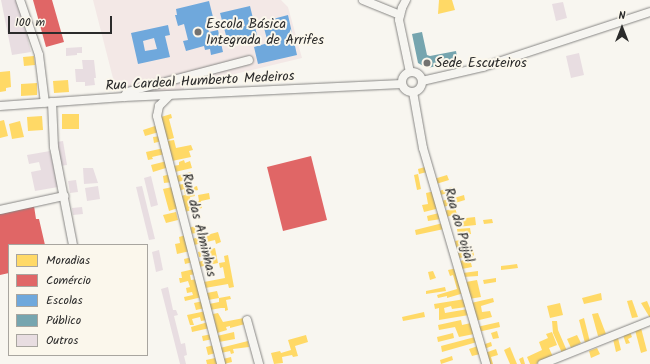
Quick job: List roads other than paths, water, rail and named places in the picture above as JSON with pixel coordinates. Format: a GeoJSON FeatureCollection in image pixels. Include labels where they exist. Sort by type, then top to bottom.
{"type":"FeatureCollection","features":[{"type":"Feature","properties":{"kind":"street"},"geometry":{"type":"LineString","coordinates":[[20,0],[39,55],[48,102],[54,147],[73,244]]}},
{"type":"Feature","properties":{"kind":"street"},"geometry":{"type":"LineString","coordinates":[[363,0],[400,15]]}},
{"type":"Feature","properties":{"kind":"street"},"geometry":{"type":"LineString","coordinates":[[406,0],[400,15],[400,26],[410,72]]}},
{"type":"Feature","properties":{"kind":"street"},"geometry":{"type":"LineString","coordinates":[[422,81],[483,67],[650,12]]}},
{"type":"Feature","properties":{"kind":"street"},"geometry":{"type":"LineString","coordinates":[[124,97],[126,92],[249,60]]}},
{"type":"Feature","properties":{"kind":"street"},"geometry":{"type":"LineString","coordinates":[[410,72],[418,74],[422,81],[419,88],[413,92],[404,89],[402,84],[403,76],[410,72]]}},
{"type":"Feature","properties":{"kind":"street","name":"Rua Cardeal Humberto Medeiros"},"geometry":{"type":"LineString","coordinates":[[0,106],[124,97],[402,84]]}},
{"type":"Feature","properties":{"kind":"street"},"geometry":{"type":"LineString","coordinates":[[145,87],[148,97]]}},
{"type":"Feature","properties":{"kind":"street","name":"Rua do Poijal"},"geometry":{"type":"LineString","coordinates":[[413,92],[423,148],[486,364]]}},
{"type":"Feature","properties":{"kind":"street","name":"Rua das Alminhas"},"geometry":{"type":"LineString","coordinates":[[169,96],[158,106],[157,116],[221,364]]}},
{"type":"Feature","properties":{"kind":"street"},"geometry":{"type":"LineString","coordinates":[[0,210],[64,196]]}},
{"type":"Feature","properties":{"kind":"street"},"geometry":{"type":"LineString","coordinates":[[247,320],[259,364]]}},
{"type":"Feature","properties":{"kind":"street"},"geometry":{"type":"LineString","coordinates":[[542,364],[650,321]]}},
{"type":"Feature","properties":{"kind":"place","name":"Escola Básica Integrada de Arrifes"},"geometry":{"type":"Point","coordinates":[198,32]}},
{"type":"Feature","properties":{"kind":"place","name":"Sede Escuteiros"},"geometry":{"type":"Point","coordinates":[427,63]}}]}
